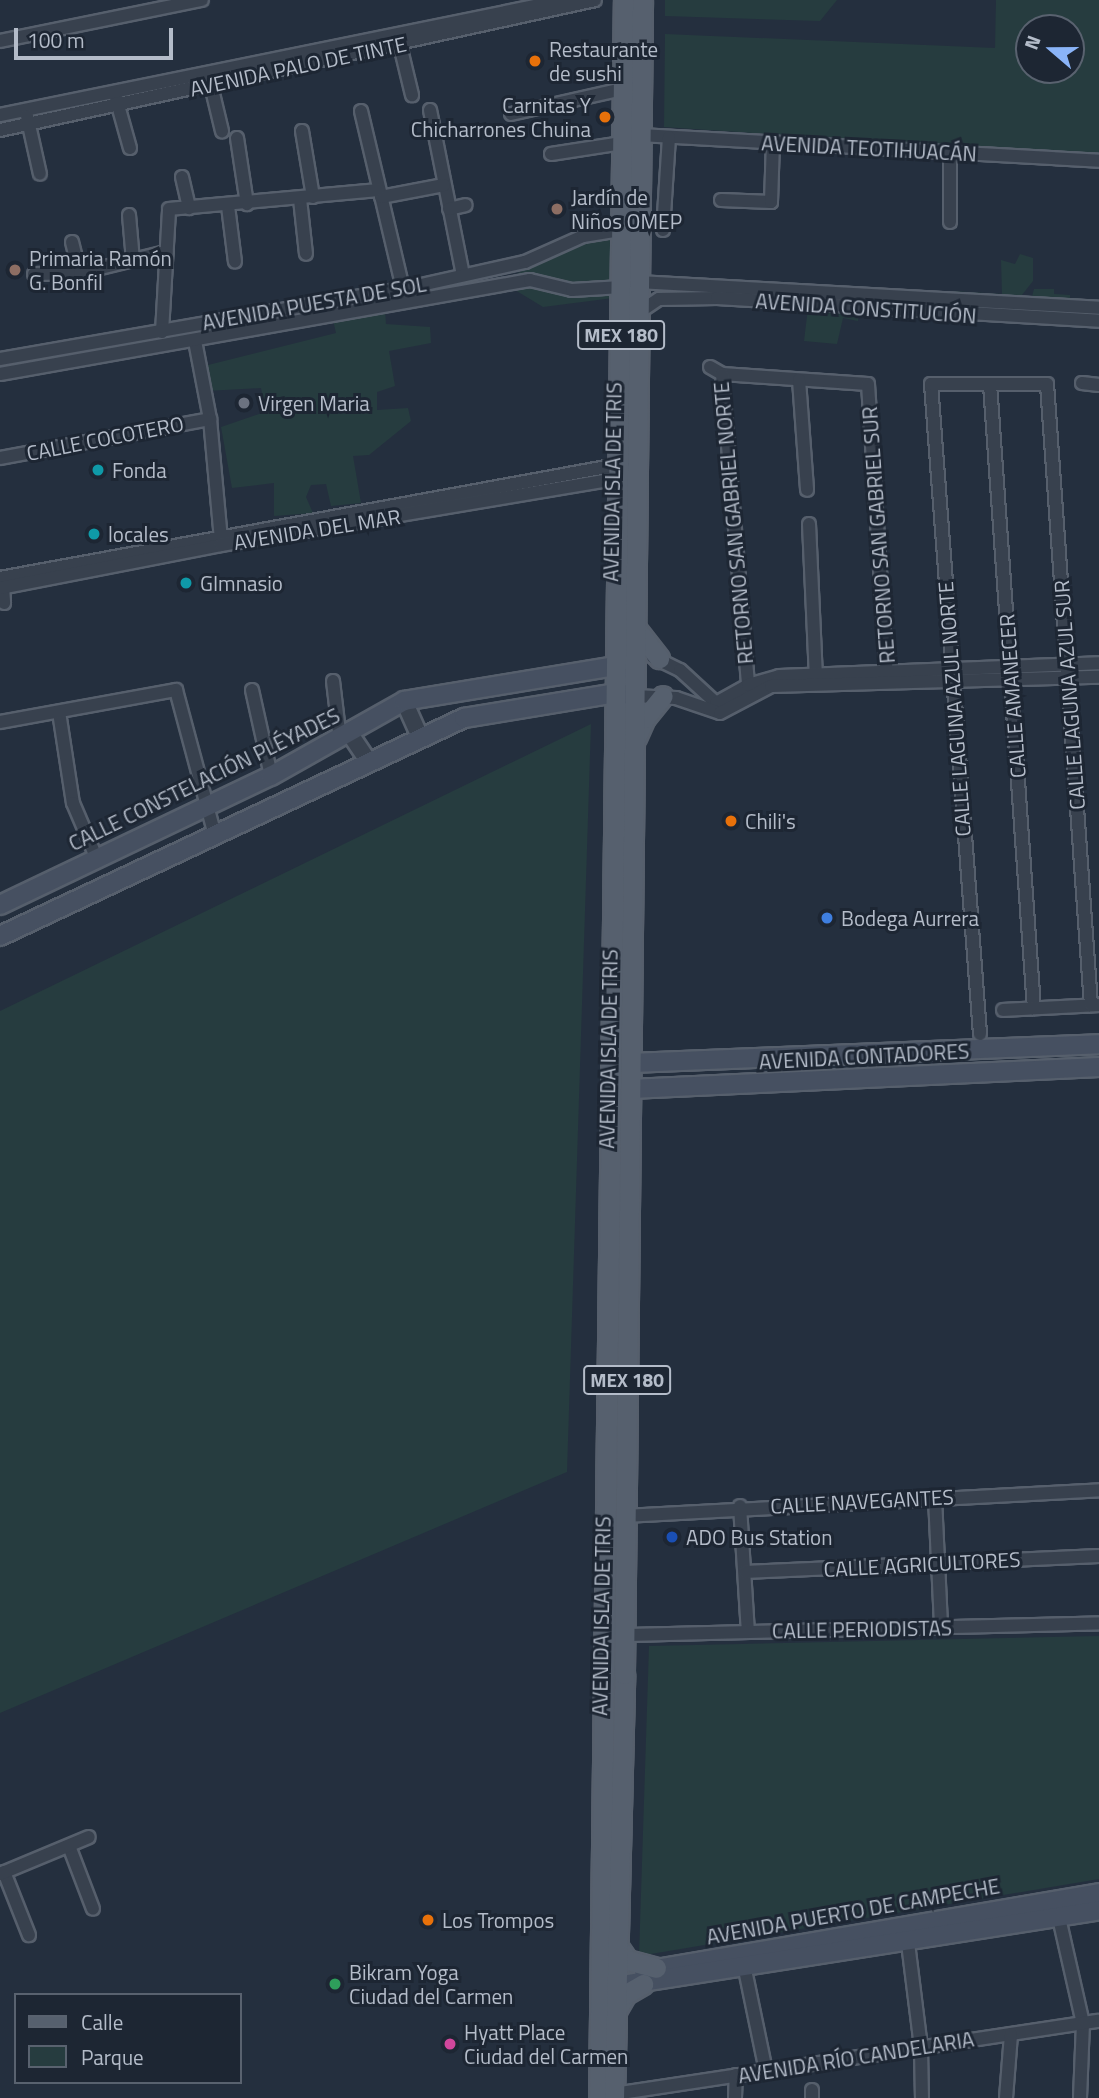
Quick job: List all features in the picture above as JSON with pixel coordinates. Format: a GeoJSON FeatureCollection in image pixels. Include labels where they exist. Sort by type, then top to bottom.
{"type":"FeatureCollection","features":[{"type":"Feature","properties":{"kind":"main road","name":"AVENIDA ISLA DE TRIS"},"geometry":{"type":"LineString","coordinates":[[624,0],[623,89],[631,139]]}},
{"type":"Feature","properties":{"kind":"main road","name":"AVENIDA ISLA DE TRIS"},"geometry":{"type":"LineString","coordinates":[[609,2097],[631,139],[642,0]]}},
{"type":"Feature","properties":{"kind":"main road","name":"AVENIDA ISLA DE TRIS"},"geometry":{"type":"LineString","coordinates":[[625,665],[634,626],[627,470],[638,313],[630,285]]}},
{"type":"Feature","properties":{"kind":"main road"},"geometry":{"type":"LineString","coordinates":[[634,626],[659,658]]}},
{"type":"Feature","properties":{"kind":"main road","name":"CALLE CONSTELACIÓN PLÉYADES"},"geometry":{"type":"LineString","coordinates":[[0,905],[271,776],[345,737],[404,701],[625,665]]}},
{"type":"Feature","properties":{"kind":"main road","name":"AVENIDA ISLA DE TRIS"},"geometry":{"type":"LineString","coordinates":[[610,1951],[624,1635],[626,1516],[635,742],[625,694]]}},
{"type":"Feature","properties":{"kind":"main road"},"geometry":{"type":"LineString","coordinates":[[0,936],[215,836],[419,735],[464,718],[625,694]]}},
{"type":"Feature","properties":{"kind":"main road"},"geometry":{"type":"LineString","coordinates":[[635,742],[645,718],[663,696]]}},
{"type":"Feature","properties":{"kind":"main road","name":"AVENIDA CONTADORES"},"geometry":{"type":"LineString","coordinates":[[631,1063],[1099,1044]]}},
{"type":"Feature","properties":{"kind":"main road","name":"AVENIDA CONTADORES"},"geometry":{"type":"LineString","coordinates":[[631,1089],[1099,1068]]}},
{"type":"Feature","properties":{"kind":"main road","name":"AVENIDA PUERTO DE CAMPECHE"},"geometry":{"type":"LineString","coordinates":[[609,1999],[656,1968],[743,1959],[1057,1908],[1099,1893]]}},
{"type":"Feature","properties":{"kind":"main road","name":"AVENIDA PUERTO DE CAMPECHE"},"geometry":{"type":"LineString","coordinates":[[1057,1908],[1099,1910]]}},
{"type":"Feature","properties":{"kind":"main road"},"geometry":{"type":"LineString","coordinates":[[610,1951],[627,1960],[656,1968]]}},
{"type":"Feature","properties":{"kind":"main road","name":"AVENIDA PUERTO DE CAMPECHE"},"geometry":{"type":"LineString","coordinates":[[609,1999],[643,1984],[743,1959]]}},
{"type":"Feature","properties":{"kind":"main road"},"geometry":{"type":"LineString","coordinates":[[609,1999],[626,1994],[643,1984]]}},
{"type":"Feature","properties":{"kind":"street"},"geometry":{"type":"LineString","coordinates":[[0,41],[202,0]]}},
{"type":"Feature","properties":{"kind":"street","name":"AVENIDA PALO DE TINTE"},"geometry":{"type":"LineString","coordinates":[[399,39],[564,0]]}},
{"type":"Feature","properties":{"kind":"street","name":"AVENIDA PALO DE TINTE"},"geometry":{"type":"LineString","coordinates":[[0,130],[116,98],[595,0]]}},
{"type":"Feature","properties":{"kind":"street"},"geometry":{"type":"LineString","coordinates":[[399,39],[412,95]]}},
{"type":"Feature","properties":{"kind":"street"},"geometry":{"type":"LineString","coordinates":[[210,78],[222,131]]}},
{"type":"Feature","properties":{"kind":"street"},"geometry":{"type":"LineString","coordinates":[[511,114],[623,89]]}},
{"type":"Feature","properties":{"kind":"street"},"geometry":{"type":"LineString","coordinates":[[116,98],[130,148]]}},
{"type":"Feature","properties":{"kind":"street","name":"AVENIDA PALO DE TINTE"},"geometry":{"type":"LineString","coordinates":[[0,115],[116,98]]}},
{"type":"Feature","properties":{"kind":"street"},"geometry":{"type":"LineString","coordinates":[[25,110],[40,174]]}},
{"type":"Feature","properties":{"kind":"street"},"geometry":{"type":"LineString","coordinates":[[429,110],[463,275]]}},
{"type":"Feature","properties":{"kind":"street"},"geometry":{"type":"LineString","coordinates":[[361,111],[403,289]]}},
{"type":"Feature","properties":{"kind":"street"},"geometry":{"type":"LineString","coordinates":[[302,131],[307,198],[306,254]]}},
{"type":"Feature","properties":{"kind":"street"},"geometry":{"type":"LineString","coordinates":[[663,230],[669,137]]}},
{"type":"Feature","properties":{"kind":"street","name":"AVENIDA TEOTIHUACÁN"},"geometry":{"type":"LineString","coordinates":[[551,154],[631,139],[669,137],[1099,161]]}},
{"type":"Feature","properties":{"kind":"street"},"geometry":{"type":"LineString","coordinates":[[237,138],[247,204]]}},
{"type":"Feature","properties":{"kind":"street"},"geometry":{"type":"LineString","coordinates":[[721,200],[771,202],[773,143]]}},
{"type":"Feature","properties":{"kind":"street"},"geometry":{"type":"LineString","coordinates":[[950,153],[950,222]]}},
{"type":"Feature","properties":{"kind":"street"},"geometry":{"type":"LineString","coordinates":[[182,177],[189,208]]}},
{"type":"Feature","properties":{"kind":"street"},"geometry":{"type":"LineString","coordinates":[[162,332],[169,209],[379,194],[444,185]]}},
{"type":"Feature","properties":{"kind":"street"},"geometry":{"type":"LineString","coordinates":[[449,209],[466,205]]}},
{"type":"Feature","properties":{"kind":"street"},"geometry":{"type":"LineString","coordinates":[[228,206],[235,262]]}},
{"type":"Feature","properties":{"kind":"street"},"geometry":{"type":"LineString","coordinates":[[128,215],[133,261]]}},
{"type":"Feature","properties":{"kind":"street","name":"AVENIDA PUESTA DE SOL"},"geometry":{"type":"LineString","coordinates":[[0,359],[403,289],[525,262],[583,236],[630,234]]}},
{"type":"Feature","properties":{"kind":"street"},"geometry":{"type":"LineString","coordinates":[[72,242],[80,273]]}},
{"type":"Feature","properties":{"kind":"street"},"geometry":{"type":"LineString","coordinates":[[34,274],[80,273],[166,252]]}},
{"type":"Feature","properties":{"kind":"street"},"geometry":{"type":"LineString","coordinates":[[525,262],[530,280]]}},
{"type":"Feature","properties":{"kind":"street","name":"AVENIDA PUESTA DE SOL"},"geometry":{"type":"LineString","coordinates":[[0,374],[530,280],[572,290],[630,285]]}},
{"type":"Feature","properties":{"kind":"street","name":"AVENIDA CONSTITUCIÓN"},"geometry":{"type":"LineString","coordinates":[[630,285],[686,292],[899,304],[1099,321]]}},
{"type":"Feature","properties":{"kind":"street","name":"AVENIDA CONSTITUCIÓN"},"geometry":{"type":"LineString","coordinates":[[638,313],[659,299],[686,292]]}},
{"type":"Feature","properties":{"kind":"street","name":"AVENIDA CONSTITUCIÓN"},"geometry":{"type":"LineString","coordinates":[[899,304],[1099,308]]}},
{"type":"Feature","properties":{"kind":"street"},"geometry":{"type":"LineString","coordinates":[[139,335],[141,350]]}},
{"type":"Feature","properties":{"kind":"street"},"geometry":{"type":"LineString","coordinates":[[195,341],[210,419],[221,540]]}},
{"type":"Feature","properties":{"kind":"street"},"geometry":{"type":"LineString","coordinates":[[68,347],[71,361]]}},
{"type":"Feature","properties":{"kind":"street","name":"RETORNO SAN GABRIEL NORTE"},"geometry":{"type":"LineString","coordinates":[[710,368],[722,374],[748,685]]}},
{"type":"Feature","properties":{"kind":"street"},"geometry":{"type":"LineString","coordinates":[[722,374],[799,380],[807,490]]}},
{"type":"Feature","properties":{"kind":"street","name":"RETORNO SAN GABRIEL SUR"},"geometry":{"type":"LineString","coordinates":[[799,380],[868,384],[887,686]]}},
{"type":"Feature","properties":{"kind":"street"},"geometry":{"type":"LineString","coordinates":[[1083,383],[1099,385]]}},
{"type":"Feature","properties":{"kind":"street","name":"CALLE LAGUNA AZUL NORTE"},"geometry":{"type":"LineString","coordinates":[[980,1034],[951,678],[931,384],[990,384]]}},
{"type":"Feature","properties":{"kind":"street","name":"CALLE LAGUNA AZUL SUR"},"geometry":{"type":"LineString","coordinates":[[990,384],[1046,384],[1095,1005]]}},
{"type":"Feature","properties":{"kind":"street","name":"CALLE AMANECER"},"geometry":{"type":"LineString","coordinates":[[990,384],[1034,1008]]}},
{"type":"Feature","properties":{"kind":"street","name":"CALLE COCOTERO"},"geometry":{"type":"LineString","coordinates":[[0,458],[210,419]]}},
{"type":"Feature","properties":{"kind":"street","name":"AVENIDA DEL MAR"},"geometry":{"type":"LineString","coordinates":[[1,584],[221,540],[627,470]]}},
{"type":"Feature","properties":{"kind":"street"},"geometry":{"type":"LineString","coordinates":[[809,524],[816,680]]}},
{"type":"Feature","properties":{"kind":"street"},"geometry":{"type":"LineString","coordinates":[[1,584],[4,603]]}},
{"type":"Feature","properties":{"kind":"street"},"geometry":{"type":"LineString","coordinates":[[625,665],[644,656],[659,658],[716,702],[748,685],[779,676],[887,686],[951,678],[1010,675],[1068,679],[1099,677]]}},
{"type":"Feature","properties":{"kind":"street"},"geometry":{"type":"LineString","coordinates":[[1010,675],[1067,665],[1099,663]]}},
{"type":"Feature","properties":{"kind":"street"},"geometry":{"type":"LineString","coordinates":[[625,694],[663,696],[720,713],[771,686],[887,673],[951,678]]}},
{"type":"Feature","properties":{"kind":"street"},"geometry":{"type":"LineString","coordinates":[[333,681],[345,737],[369,762]]}},
{"type":"Feature","properties":{"kind":"street"},"geometry":{"type":"LineString","coordinates":[[0,722],[176,690],[215,836]]}},
{"type":"Feature","properties":{"kind":"street"},"geometry":{"type":"LineString","coordinates":[[252,690],[271,776]]}},
{"type":"Feature","properties":{"kind":"street"},"geometry":{"type":"LineString","coordinates":[[404,701],[419,735]]}},
{"type":"Feature","properties":{"kind":"street"},"geometry":{"type":"LineString","coordinates":[[59,712],[73,803],[96,857]]}},
{"type":"Feature","properties":{"kind":"street"},"geometry":{"type":"LineString","coordinates":[[1003,1010],[1095,1005]]}},
{"type":"Feature","properties":{"kind":"street","name":"CALLE NAVEGANTES"},"geometry":{"type":"LineString","coordinates":[[626,1516],[740,1506],[1099,1490]]}},
{"type":"Feature","properties":{"kind":"street"},"geometry":{"type":"LineString","coordinates":[[935,1498],[941,1627]]}},
{"type":"Feature","properties":{"kind":"street"},"geometry":{"type":"LineString","coordinates":[[740,1506],[748,1632]]}},
{"type":"Feature","properties":{"kind":"street","name":"CALLE AGRICULTORES"},"geometry":{"type":"LineString","coordinates":[[745,1573],[1099,1556]]}},
{"type":"Feature","properties":{"kind":"street","name":"CALLE PERIODISTAS"},"geometry":{"type":"LineString","coordinates":[[624,1635],[1099,1623]]}},
{"type":"Feature","properties":{"kind":"street"},"geometry":{"type":"LineString","coordinates":[[29,1935],[2,1873],[89,1838]]}},
{"type":"Feature","properties":{"kind":"street"},"geometry":{"type":"LineString","coordinates":[[69,1846],[93,1909]]}},
{"type":"Feature","properties":{"kind":"street"},"geometry":{"type":"LineString","coordinates":[[1057,1908],[1083,2023],[1080,2098]]}},
{"type":"Feature","properties":{"kind":"street"},"geometry":{"type":"LineString","coordinates":[[906,1933],[921,2048],[922,2098]]}},
{"type":"Feature","properties":{"kind":"street"},"geometry":{"type":"LineString","coordinates":[[743,1959],[766,2071]]}},
{"type":"Feature","properties":{"kind":"street","name":"AVENIDA RÍO CANDELARIA"},"geometry":{"type":"LineString","coordinates":[[609,2097],[653,2093],[736,2075],[1099,2021]]}},
{"type":"Feature","properties":{"kind":"street"},"geometry":{"type":"LineString","coordinates":[[1006,2098],[1011,2034]]}},
{"type":"Feature","properties":{"kind":"street"},"geometry":{"type":"LineString","coordinates":[[736,2075],[736,2098]]}},
{"type":"Feature","properties":{"kind":"green space"},"geometry":{"type":"Polygon","coordinates":[[[665,0],[837,0],[820,21],[665,16],[665,0]]]}},
{"type":"Feature","properties":{"kind":"green space"},"geometry":{"type":"Polygon","coordinates":[[[996,0],[1099,0],[1099,156],[664,127],[665,34],[995,48],[996,0]]]}},
{"type":"Feature","properties":{"kind":"green space"},"geometry":{"type":"Polygon","coordinates":[[[622,215],[621,297],[543,307],[502,282],[622,215]]]}},
{"type":"Feature","properties":{"kind":"green space"},"geometry":{"type":"Polygon","coordinates":[[[1020,254],[1033,258],[1033,281],[1018,300],[951,295],[953,291],[1002,294],[1001,260],[1015,264],[1020,254]]]}},
{"type":"Feature","properties":{"kind":"green space"},"geometry":{"type":"Polygon","coordinates":[[[1034,289],[1054,289],[1054,294],[1070,295],[1070,301],[1031,300],[1034,289]]]}},
{"type":"Feature","properties":{"kind":"green space"},"geometry":{"type":"Polygon","coordinates":[[[808,308],[860,308],[858,321],[843,318],[837,344],[804,341],[808,308]]]}},
{"type":"Feature","properties":{"kind":"green space"},"geometry":{"type":"Polygon","coordinates":[[[385,309],[386,324],[430,327],[431,343],[389,351],[395,386],[377,392],[377,410],[408,408],[411,421],[369,455],[353,456],[361,503],[331,506],[326,484],[311,485],[306,497],[313,513],[274,516],[274,483],[232,488],[221,427],[265,412],[261,388],[206,391],[204,366],[336,333],[333,320],[385,309]]]}},
{"type":"Feature","properties":{"kind":"green space"},"geometry":{"type":"Polygon","coordinates":[[[591,724],[567,1472],[0,1713],[0,1011],[591,724]]]}},
{"type":"Feature","properties":{"kind":"green space"},"geometry":{"type":"Polygon","coordinates":[[[1099,1636],[1099,1879],[639,1956],[649,1646],[1099,1636]]]}},
{"type":"Feature","properties":{"kind":"place","name":"Restaurante de sushi"},"geometry":{"type":"Point","coordinates":[535,61]}},
{"type":"Feature","properties":{"kind":"place","name":"Carnitas Y Chicharrones Chuina"},"geometry":{"type":"Point","coordinates":[605,117]}},
{"type":"Feature","properties":{"kind":"place","name":"Jardín de Niños OMEP"},"geometry":{"type":"Point","coordinates":[557,209]}},
{"type":"Feature","properties":{"kind":"place","name":"Primaria Ramón G. Bonfil"},"geometry":{"type":"Point","coordinates":[15,270]}},
{"type":"Feature","properties":{"kind":"place","name":"Virgen Maria"},"geometry":{"type":"Point","coordinates":[244,403]}},
{"type":"Feature","properties":{"kind":"place","name":"Fonda"},"geometry":{"type":"Point","coordinates":[98,470]}},
{"type":"Feature","properties":{"kind":"place","name":"locales"},"geometry":{"type":"Point","coordinates":[94,534]}},
{"type":"Feature","properties":{"kind":"place","name":"GImnasio"},"geometry":{"type":"Point","coordinates":[186,583]}},
{"type":"Feature","properties":{"kind":"place","name":"Chili's"},"geometry":{"type":"Point","coordinates":[731,821]}},
{"type":"Feature","properties":{"kind":"place","name":"Bodega Aurrera"},"geometry":{"type":"Point","coordinates":[827,918]}},
{"type":"Feature","properties":{"kind":"place","name":"ADO Bus Station"},"geometry":{"type":"Point","coordinates":[672,1537]}},
{"type":"Feature","properties":{"kind":"place","name":"Los Trompos"},"geometry":{"type":"Point","coordinates":[428,1920]}},
{"type":"Feature","properties":{"kind":"place","name":"Bikram Yoga Ciudad del Carmen"},"geometry":{"type":"Point","coordinates":[335,1984]}},
{"type":"Feature","properties":{"kind":"place","name":"Hyatt Place Ciudad del Carmen"},"geometry":{"type":"Point","coordinates":[450,2044]}}]}
